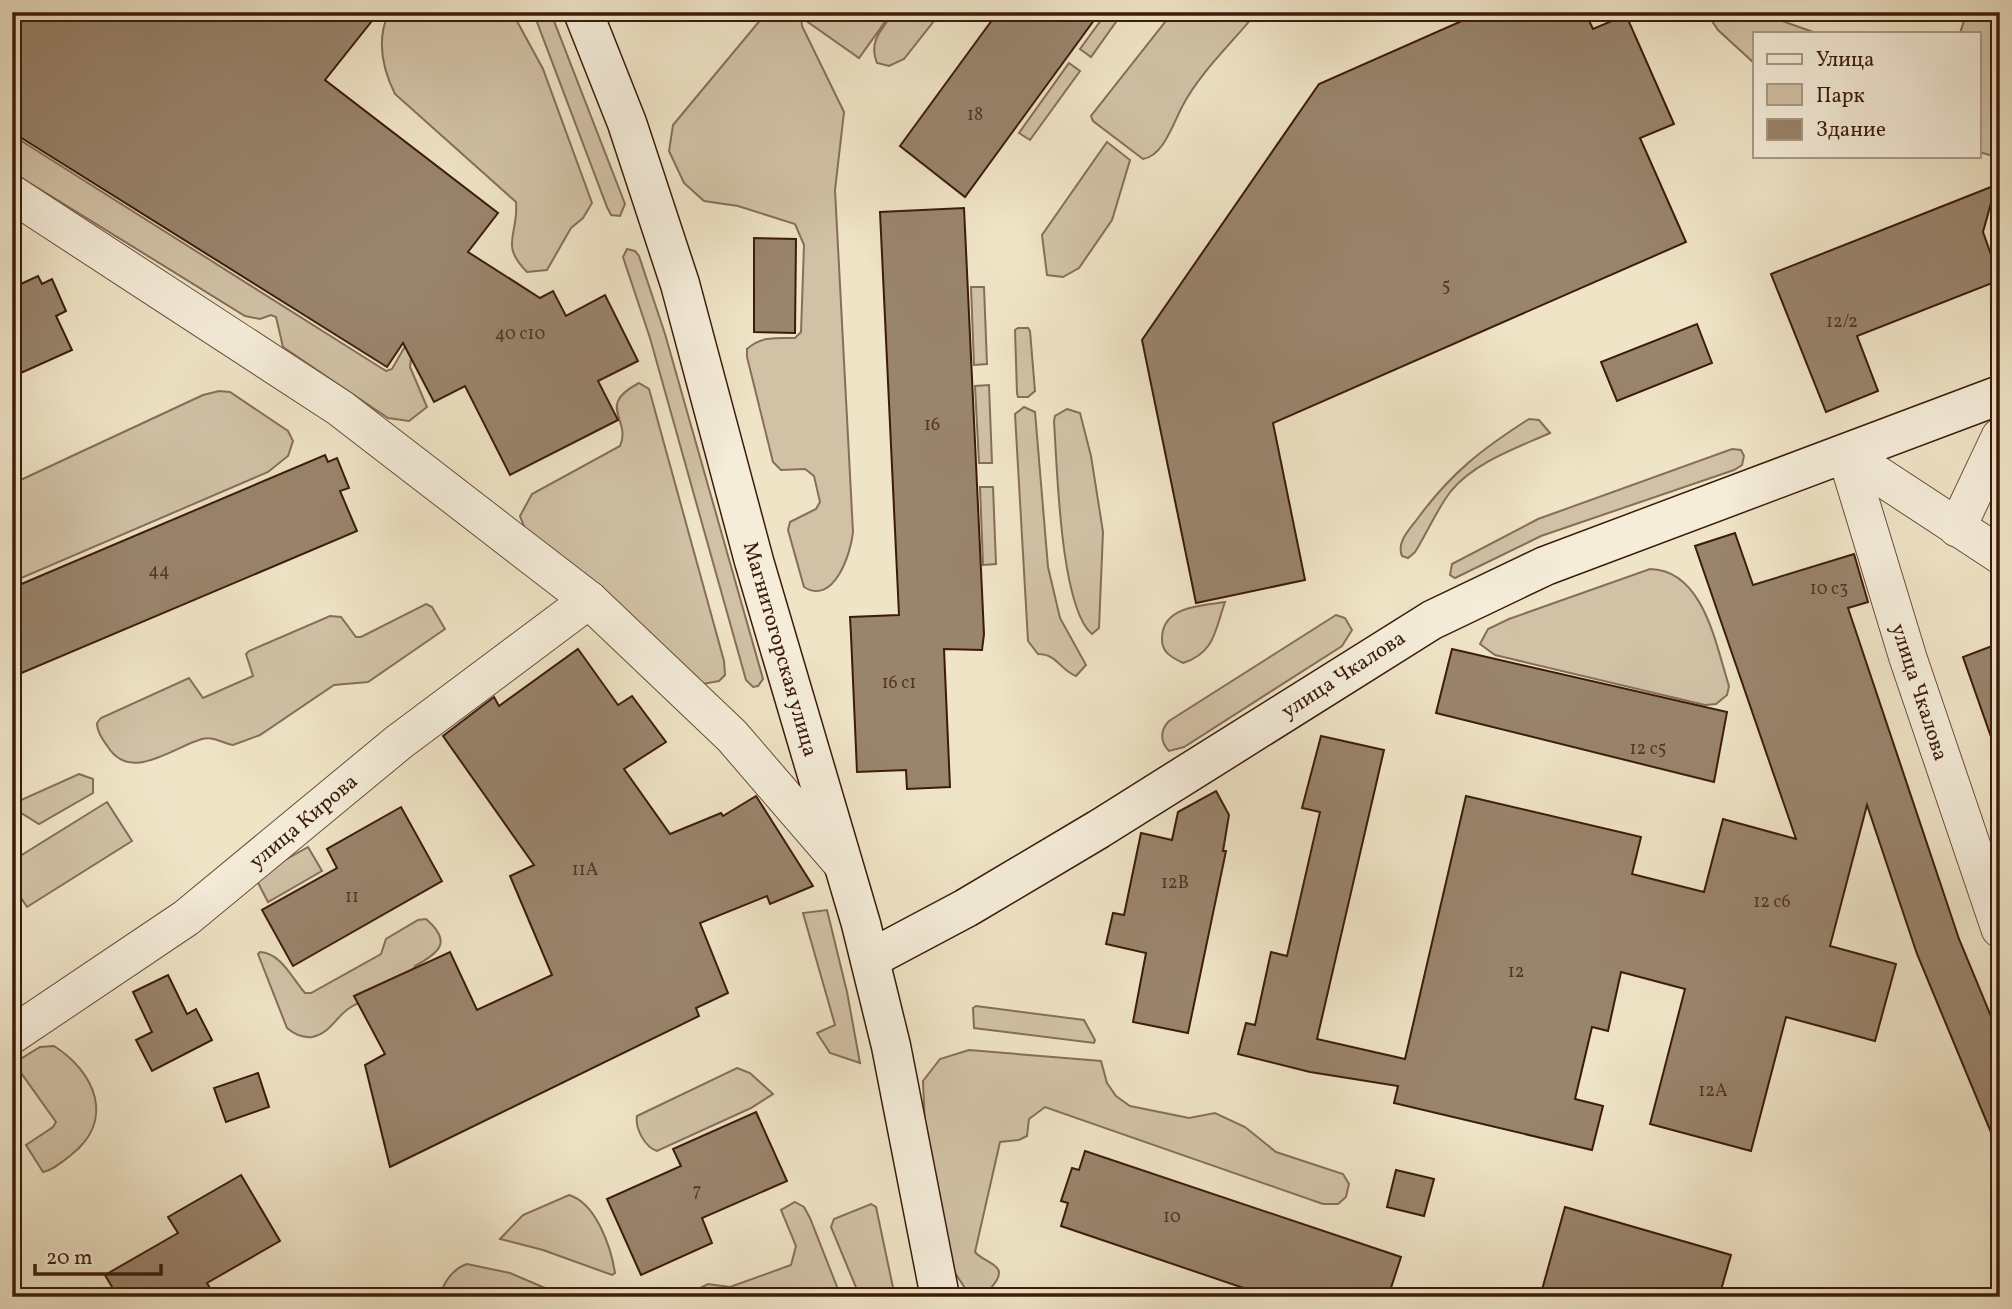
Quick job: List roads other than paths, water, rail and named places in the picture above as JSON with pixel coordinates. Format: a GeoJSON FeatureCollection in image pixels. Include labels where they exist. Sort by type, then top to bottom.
{"type":"FeatureCollection","features":[{"type":"Feature","properties":{"kind":"main road","name":"Магнитогорская улица"},"geometry":{"type":"LineString","coordinates":[[583,12],[627,123],[680,284],[754,561],[870,959],[904,1110],[940,1297]]}},
{"type":"Feature","properties":{"kind":"main road","name":"улица Чкалова"},"geometry":{"type":"LineString","coordinates":[[870,959],[966,908],[1099,829],[1420,625],[1545,566],[2000,394]]}},
{"type":"Feature","properties":{"kind":"street"},"geometry":{"type":"LineString","coordinates":[[12,194],[340,408],[589,600],[725,728],[844,866]]}},
{"type":"Feature","properties":{"kind":"street"},"geometry":{"type":"LineString","coordinates":[[1957,528],[2000,437]]}},
{"type":"Feature","properties":{"kind":"street"},"geometry":{"type":"LineString","coordinates":[[1846,454],[2000,555]]}},
{"type":"Feature","properties":{"kind":"street","name":"улица Чкалова"},"geometry":{"type":"LineString","coordinates":[[1846,454],[1908,658],[2000,929]]}},
{"type":"Feature","properties":{"kind":"street","name":"улица Кирова"},"geometry":{"type":"LineString","coordinates":[[12,1035],[186,918],[398,743],[589,600]]}}]}
